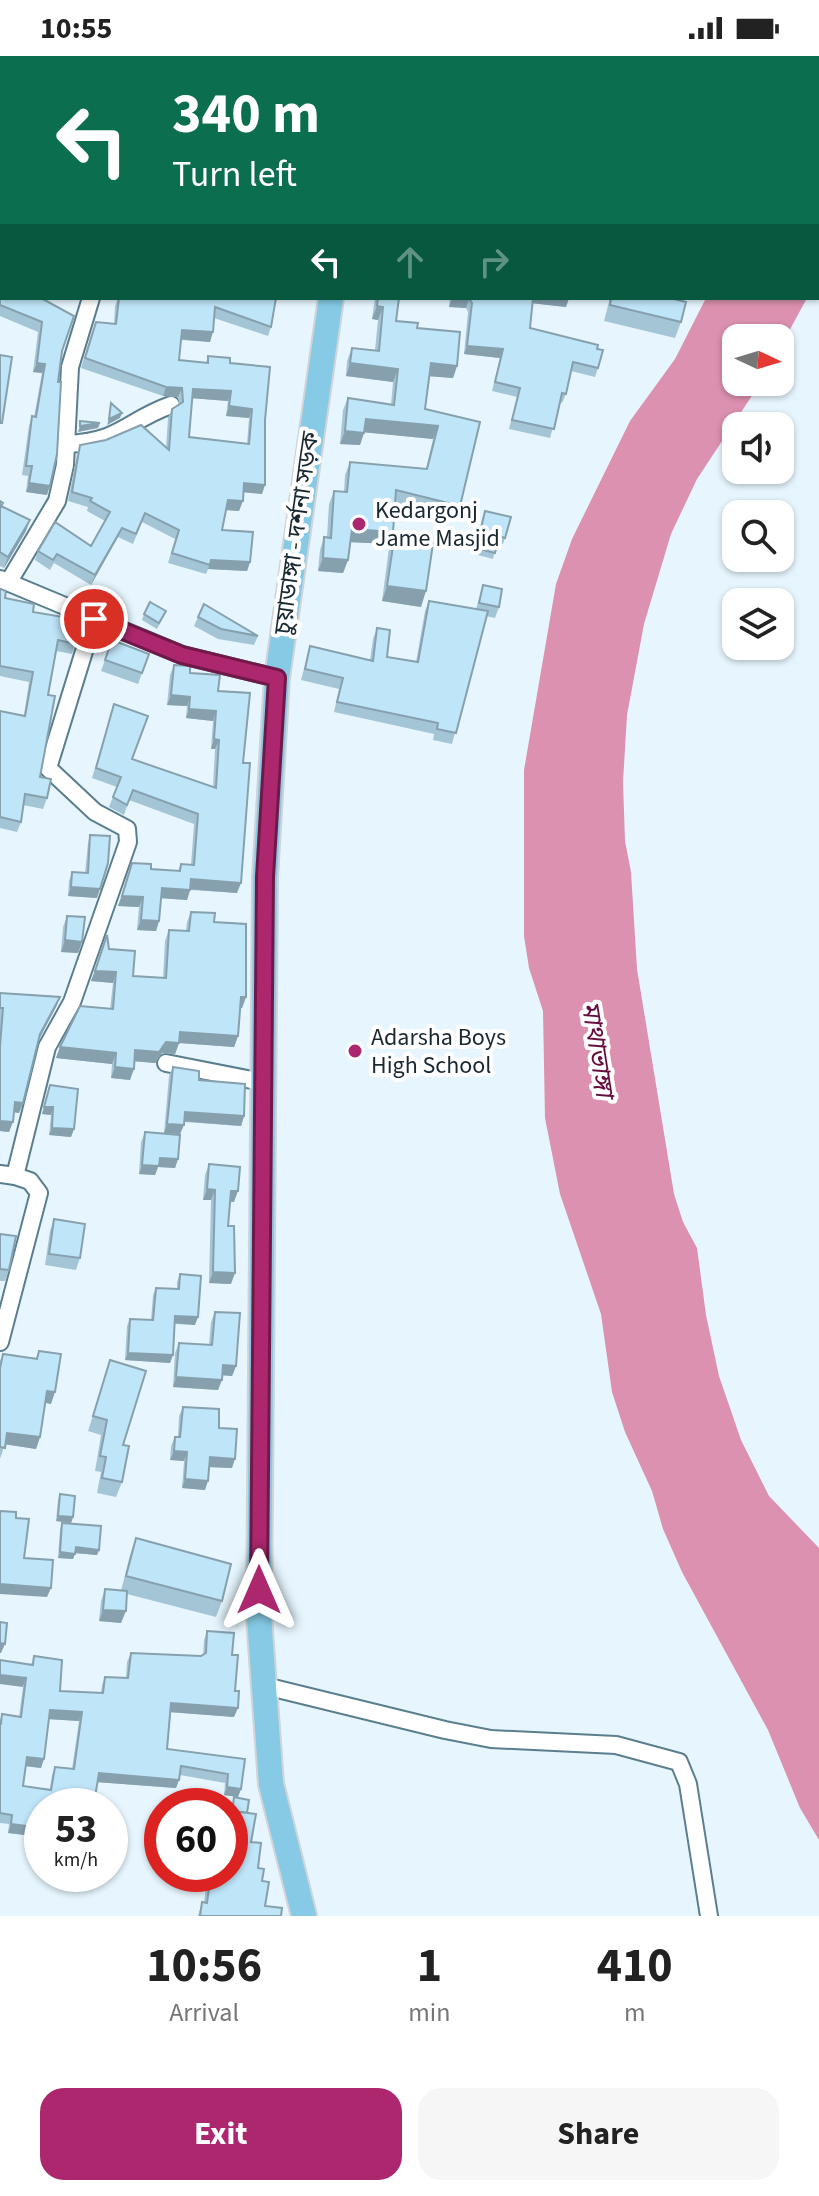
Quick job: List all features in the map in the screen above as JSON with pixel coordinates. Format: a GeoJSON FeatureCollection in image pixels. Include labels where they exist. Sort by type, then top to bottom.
{"type":"FeatureCollection","features":[{"type":"Feature","properties":{"kind":"main road","name":"চুয়াডাঙ্গা - দর্শনা সড়ক"},"geometry":{"type":"LineString","coordinates":[[304,1916],[271,1784],[261,1685],[265,877],[277,678],[331,300]]}},
{"type":"Feature","properties":{"kind":"street"},"geometry":{"type":"LineString","coordinates":[[90,300],[70,367],[66,444],[57,501],[4,581],[182,655],[277,678]]}},
{"type":"Feature","properties":{"kind":"street"},"geometry":{"type":"LineString","coordinates":[[66,444],[93,443],[120,434],[156,410],[171,405]]}},
{"type":"Feature","properties":{"kind":"street"},"geometry":{"type":"LineString","coordinates":[[0,1342],[39,1193],[37,1186],[8,1175],[47,1047],[72,1002],[128,842],[127,829],[95,812],[48,768],[94,619]]}},
{"type":"Feature","properties":{"kind":"street"},"geometry":{"type":"LineString","coordinates":[[166,1063],[262,1082]]}},
{"type":"Feature","properties":{"kind":"street"},"geometry":{"type":"LineString","coordinates":[[261,1685],[491,1739],[616,1745],[679,1762],[688,1784],[709,1916]]}},
{"type":"Feature","properties":{"kind":"water","name":"মাথাভাঙ্গা"},"geometry":{"type":"Polygon","coordinates":[[[705,300],[806,300],[793,324],[722,324],[722,396],[752,396],[741,412],[722,412],[722,441],[697,479],[671,534],[644,624],[627,715],[623,782],[625,841],[631,872],[637,969],[674,1194],[683,1222],[697,1248],[706,1315],[719,1376],[741,1440],[769,1496],[819,1548],[819,1840],[800,1808],[768,1730],[682,1572],[663,1529],[652,1491],[625,1432],[612,1392],[601,1314],[560,1194],[545,1118],[543,1011],[529,968],[524,936],[524,770],[556,584],[572,539],[630,421],[675,359],[705,300]]]}},
{"type":"Feature","properties":{"kind":"building"},"geometry":{"type":"Polygon","coordinates":[[[0,300],[45,300],[74,316],[62,351],[58,382],[61,382],[57,454],[50,486],[29,483],[32,466],[26,466],[32,416],[36,417],[45,364],[37,363],[42,322],[0,305],[0,300]]]}},
{"type":"Feature","properties":{"kind":"building"},"geometry":{"type":"Polygon","coordinates":[[[119,300],[276,300],[271,327],[215,307],[213,332],[182,330],[179,360],[208,363],[208,356],[230,358],[230,363],[270,367],[265,420],[265,485],[244,483],[243,501],[228,500],[222,530],[253,532],[250,562],[211,560],[210,565],[172,553],[179,530],[145,513],[136,534],[122,528],[95,575],[57,554],[53,560],[38,551],[55,522],[91,546],[110,512],[90,501],[92,498],[72,492],[80,445],[106,440],[141,425],[169,450],[172,409],[183,402],[182,388],[166,387],[85,358],[96,322],[116,324],[119,300]],[[193,389],[189,437],[249,444],[252,409],[229,406],[231,391],[193,389]]]}},
{"type":"Feature","properties":{"kind":"building"},"geometry":{"type":"Polygon","coordinates":[[[378,300],[399,300],[396,321],[418,323],[417,328],[460,332],[457,366],[431,363],[425,409],[480,422],[460,506],[396,490],[393,532],[352,529],[348,560],[323,558],[324,537],[331,538],[334,491],[347,492],[350,462],[427,469],[438,426],[366,419],[364,433],[345,431],[348,398],[394,405],[398,369],[350,363],[352,348],[379,351],[383,307],[377,306],[378,300]]]}},
{"type":"Feature","properties":{"kind":"building"},"geometry":{"type":"Polygon","coordinates":[[[470,300],[533,300],[530,328],[598,345],[597,349],[603,350],[598,368],[573,362],[554,429],[512,420],[520,388],[495,382],[503,349],[467,346],[472,303],[470,300]]]}},
{"type":"Feature","properties":{"kind":"building"},"geometry":{"type":"Polygon","coordinates":[[[611,300],[686,302],[681,322],[610,305],[611,300]]]}},
{"type":"Feature","properties":{"kind":"building"},"geometry":{"type":"Polygon","coordinates":[[[0,355],[12,357],[2,423],[0,423],[0,355]]]}},
{"type":"Feature","properties":{"kind":"building"},"geometry":{"type":"Polygon","coordinates":[[[111,403],[122,413],[109,419],[111,403]]]}},
{"type":"Feature","properties":{"kind":"building"},"geometry":{"type":"Polygon","coordinates":[[[80,421],[100,423],[80,426],[80,421]]]}},
{"type":"Feature","properties":{"kind":"building"},"geometry":{"type":"Polygon","coordinates":[[[0,501],[3,503],[1,506],[30,520],[8,557],[0,552],[0,501]]]}},
{"type":"Feature","properties":{"kind":"building"},"geometry":{"type":"Polygon","coordinates":[[[485,511],[511,517],[505,538],[499,536],[495,553],[480,549],[483,538],[479,537],[485,511]]]}},
{"type":"Feature","properties":{"kind":"building"},"geometry":{"type":"Polygon","coordinates":[[[395,533],[434,537],[426,591],[387,586],[395,533]]]}},
{"type":"Feature","properties":{"kind":"building"},"geometry":{"type":"Polygon","coordinates":[[[483,585],[502,589],[499,607],[479,603],[483,585]]]}},
{"type":"Feature","properties":{"kind":"building"},"geometry":{"type":"Polygon","coordinates":[[[0,589],[6,591],[5,598],[34,604],[33,612],[81,620],[75,644],[58,640],[48,695],[55,696],[40,777],[51,779],[47,798],[25,794],[21,822],[0,817],[0,711],[25,716],[33,672],[0,666],[0,589]]]}},
{"type":"Feature","properties":{"kind":"building"},"geometry":{"type":"Polygon","coordinates":[[[429,601],[488,611],[456,733],[437,729],[438,723],[337,702],[343,678],[305,669],[310,646],[373,661],[377,628],[390,630],[387,657],[418,662],[429,601]]]}},
{"type":"Feature","properties":{"kind":"building"},"geometry":{"type":"Polygon","coordinates":[[[150,602],[166,611],[159,623],[144,614],[150,602]]]}},
{"type":"Feature","properties":{"kind":"building"},"geometry":{"type":"Polygon","coordinates":[[[204,604],[258,636],[221,629],[198,617],[204,604]]]}},
{"type":"Feature","properties":{"kind":"building"},"geometry":{"type":"Polygon","coordinates":[[[112,640],[149,654],[142,673],[105,660],[112,640]]]}},
{"type":"Feature","properties":{"kind":"building"},"geometry":{"type":"Polygon","coordinates":[[[174,665],[190,666],[190,673],[220,675],[218,691],[250,693],[243,763],[250,763],[241,883],[191,879],[190,890],[162,888],[159,921],[141,920],[143,897],[122,896],[132,863],[151,864],[151,869],[180,871],[181,864],[194,865],[198,814],[133,790],[127,805],[113,797],[121,777],[96,768],[114,704],[148,716],[132,759],[216,788],[219,740],[214,739],[216,711],[189,709],[190,697],[171,695],[174,665]]]}},
{"type":"Feature","properties":{"kind":"building"},"geometry":{"type":"Polygon","coordinates":[[[90,835],[110,836],[108,863],[100,889],[71,887],[72,872],[88,873],[90,835]]]}},
{"type":"Feature","properties":{"kind":"building"},"geometry":{"type":"Polygon","coordinates":[[[191,912],[215,913],[214,922],[246,924],[246,997],[241,997],[238,1036],[180,1032],[179,1043],[166,1042],[159,1052],[135,1050],[134,1069],[115,1067],[116,1053],[60,1047],[80,1006],[113,1009],[116,972],[95,971],[107,935],[109,949],[135,951],[133,976],[166,978],[169,930],[189,931],[191,912]]]}},
{"type":"Feature","properties":{"kind":"building"},"geometry":{"type":"Polygon","coordinates":[[[67,916],[85,917],[82,942],[65,940],[67,916]]]}},
{"type":"Feature","properties":{"kind":"building"},"geometry":{"type":"Polygon","coordinates":[[[0,993],[60,997],[40,1034],[23,1103],[15,1102],[13,1122],[0,1121],[3,1008],[0,1008],[0,993]]]}},
{"type":"Feature","properties":{"kind":"building"},"geometry":{"type":"Polygon","coordinates":[[[173,1067],[199,1071],[199,1080],[245,1084],[244,1116],[185,1112],[184,1125],[167,1124],[173,1067]]]}},
{"type":"Feature","properties":{"kind":"building"},"geometry":{"type":"Polygon","coordinates":[[[50,1085],[78,1089],[74,1129],[52,1128],[53,1107],[44,1107],[50,1085]]]}},
{"type":"Feature","properties":{"kind":"building"},"geometry":{"type":"Polygon","coordinates":[[[145,1132],[180,1135],[178,1159],[160,1158],[159,1166],[142,1165],[145,1132]]]}},
{"type":"Feature","properties":{"kind":"building"},"geometry":{"type":"Polygon","coordinates":[[[209,1164],[240,1167],[238,1191],[231,1191],[228,1226],[234,1226],[235,1273],[213,1272],[215,1190],[207,1189],[209,1164]]]}},
{"type":"Feature","properties":{"kind":"building"},"geometry":{"type":"Polygon","coordinates":[[[54,1219],[85,1224],[80,1258],[49,1254],[54,1219]]]}},
{"type":"Feature","properties":{"kind":"building"},"geometry":{"type":"Polygon","coordinates":[[[0,1234],[16,1236],[9,1270],[0,1269],[0,1234]]]}},
{"type":"Feature","properties":{"kind":"building"},"geometry":{"type":"Polygon","coordinates":[[[180,1274],[201,1276],[198,1317],[175,1316],[173,1355],[128,1353],[130,1319],[153,1320],[156,1288],[179,1289],[180,1274]]]}},
{"type":"Feature","properties":{"kind":"building"},"geometry":{"type":"Polygon","coordinates":[[[215,1312],[240,1313],[236,1366],[223,1365],[222,1380],[176,1377],[179,1343],[212,1345],[215,1312]]]}},
{"type":"Feature","properties":{"kind":"building"},"geometry":{"type":"Polygon","coordinates":[[[39,1351],[61,1354],[55,1392],[47,1391],[40,1437],[7,1433],[5,1448],[0,1447],[0,1368],[3,1354],[37,1359],[39,1351]]]}},
{"type":"Feature","properties":{"kind":"building"},"geometry":{"type":"Polygon","coordinates":[[[110,1360],[146,1371],[123,1445],[129,1446],[122,1482],[102,1478],[106,1457],[100,1456],[107,1420],[93,1416],[110,1360]]]}},
{"type":"Feature","properties":{"kind":"building"},"geometry":{"type":"Polygon","coordinates":[[[183,1407],[219,1409],[219,1428],[237,1429],[235,1459],[210,1457],[208,1481],[185,1479],[187,1452],[174,1451],[175,1437],[180,1437],[183,1407]]]}},
{"type":"Feature","properties":{"kind":"building"},"geometry":{"type":"Polygon","coordinates":[[[60,1494],[75,1496],[73,1517],[58,1516],[60,1494]]]}},
{"type":"Feature","properties":{"kind":"building"},"geometry":{"type":"Polygon","coordinates":[[[0,1511],[16,1512],[16,1518],[29,1519],[24,1558],[53,1560],[51,1588],[0,1584],[0,1511]]]}},
{"type":"Feature","properties":{"kind":"building"},"geometry":{"type":"Polygon","coordinates":[[[62,1523],[101,1526],[99,1550],[76,1547],[75,1554],[60,1552],[62,1523]]]}},
{"type":"Feature","properties":{"kind":"building"},"geometry":{"type":"Polygon","coordinates":[[[136,1538],[231,1564],[222,1601],[126,1576],[136,1538]]]}},
{"type":"Feature","properties":{"kind":"building"},"geometry":{"type":"Polygon","coordinates":[[[105,1589],[127,1591],[126,1611],[103,1610],[105,1589]]]}},
{"type":"Feature","properties":{"kind":"building"},"geometry":{"type":"Polygon","coordinates":[[[0,1622],[7,1623],[5,1644],[0,1643],[0,1622]]]}},
{"type":"Feature","properties":{"kind":"building"},"geometry":{"type":"Polygon","coordinates":[[[207,1631],[234,1633],[232,1655],[238,1655],[235,1691],[239,1691],[238,1708],[171,1703],[167,1749],[245,1759],[241,1788],[227,1787],[228,1774],[181,1766],[179,1780],[99,1773],[96,1788],[51,1788],[55,1767],[74,1769],[82,1712],[50,1710],[44,1759],[27,1757],[23,1786],[37,1788],[24,1788],[24,1826],[11,1824],[12,1815],[0,1813],[0,1722],[2,1714],[21,1717],[26,1678],[0,1675],[0,1660],[33,1665],[34,1656],[62,1660],[60,1691],[103,1693],[105,1677],[128,1678],[131,1653],[201,1656],[206,1653],[207,1631]]]}},
{"type":"Feature","properties":{"kind":"building"},"geometry":{"type":"Polygon","coordinates":[[[248,1813],[256,1814],[251,1842],[261,1843],[258,1868],[264,1869],[262,1881],[269,1882],[265,1906],[282,1908],[281,1916],[200,1916],[202,1902],[207,1903],[209,1892],[248,1892],[248,1813]]]}},
{"type":"Feature","properties":{"kind":"place","name":"Kedargonj Jame Masjid"},"geometry":{"type":"Point","coordinates":[359,524]}},
{"type":"Feature","properties":{"kind":"place","name":"Adarsha Boys High School"},"geometry":{"type":"Point","coordinates":[355,1051]}},
{"type":"Feature","properties":{"kind":"route"},"geometry":{"type":"LineString","coordinates":[[94,619],[182,655],[277,678],[265,877],[259,1590]]}}]}
